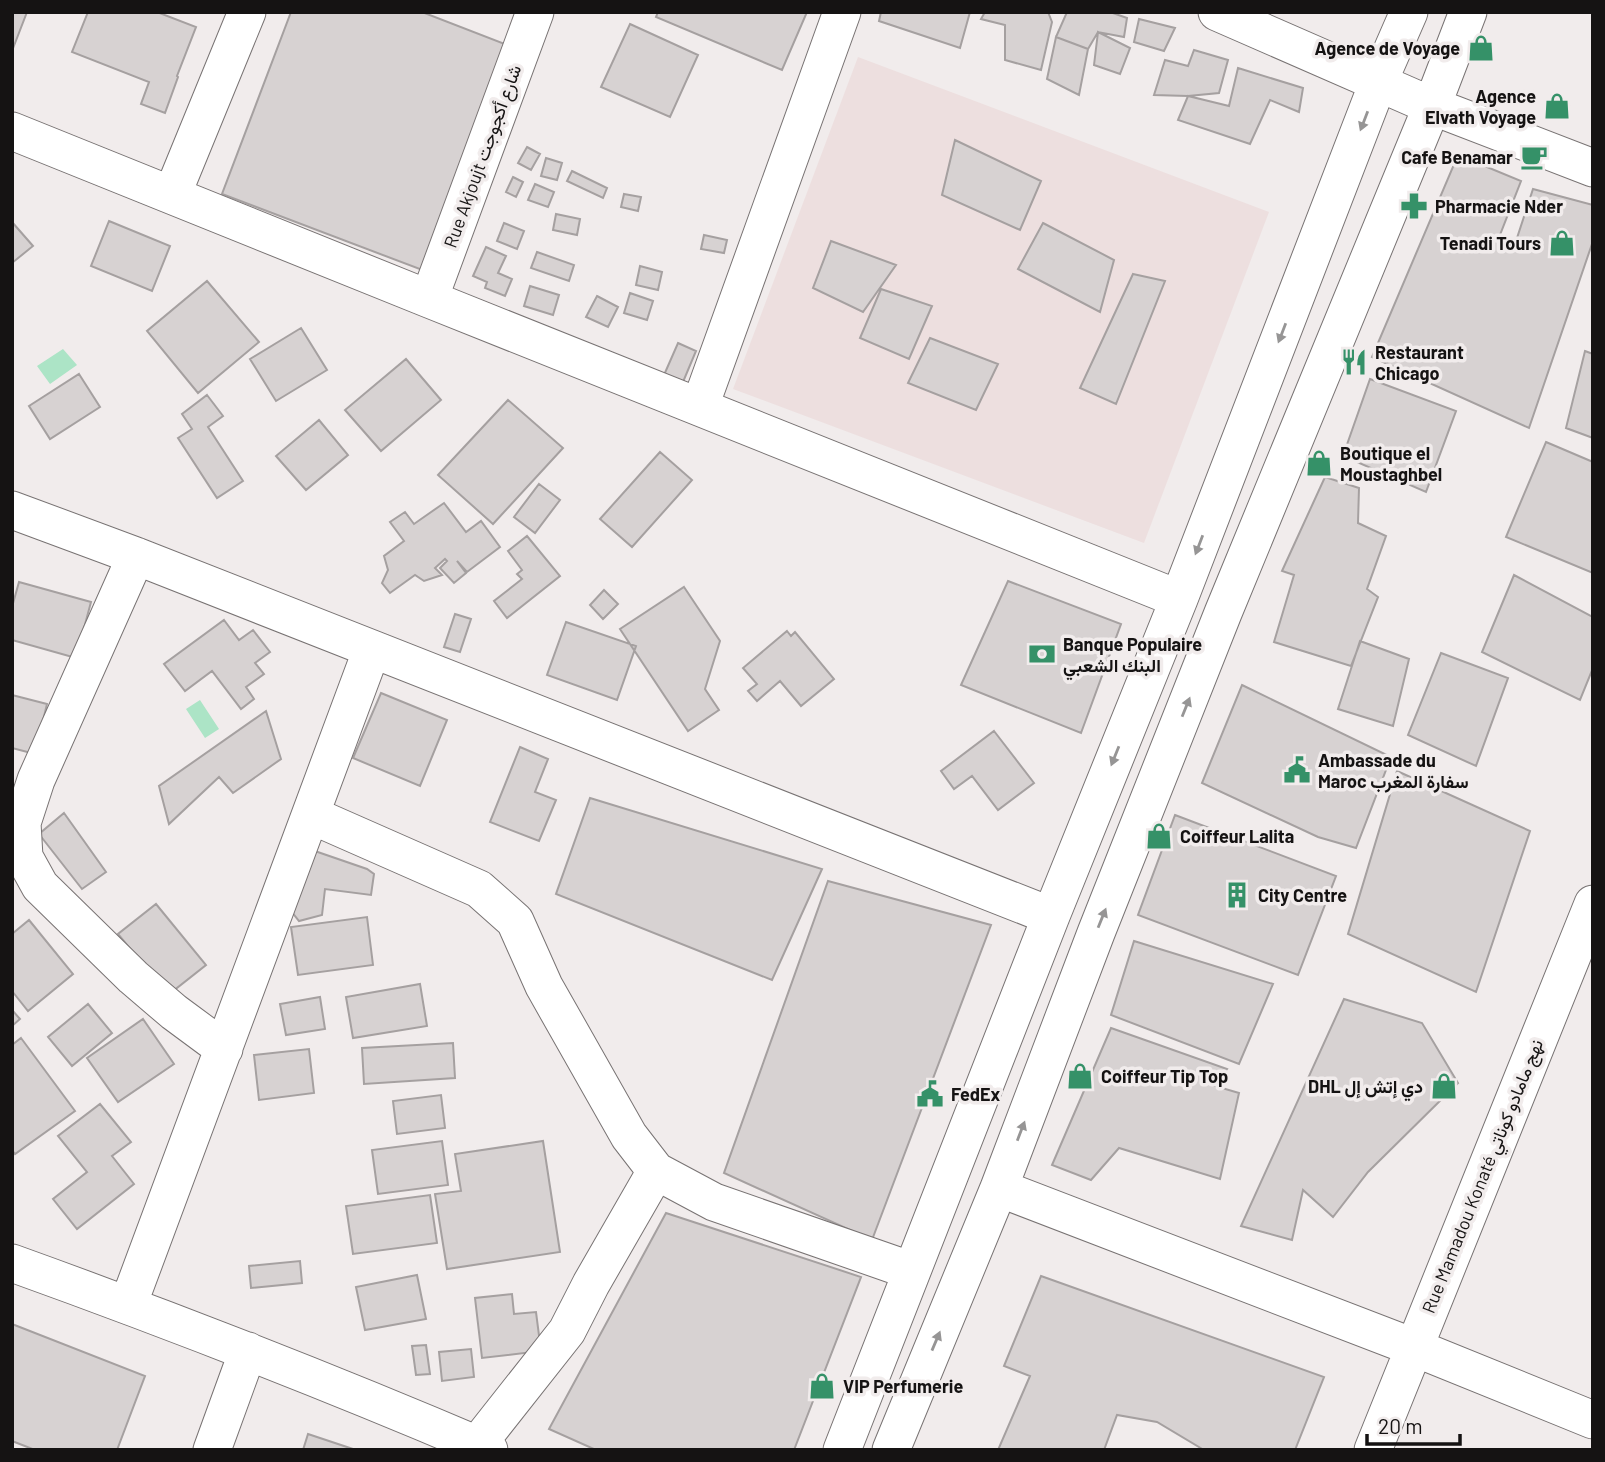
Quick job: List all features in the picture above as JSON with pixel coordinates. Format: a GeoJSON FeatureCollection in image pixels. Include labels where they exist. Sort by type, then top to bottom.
{"type":"FeatureCollection","features":[{"type":"Feature","properties":{"kind":"street"},"geometry":{"type":"LineString","coordinates":[[173,195],[247,12]]}},
{"type":"Feature","properties":{"kind":"street","name":"Rue Akjoujt شارع أكجوجت"},"geometry":{"type":"LineString","coordinates":[[429,299],[535,12]]}},
{"type":"Feature","properties":{"kind":"street"},"geometry":{"type":"LineString","coordinates":[[700,406],[842,12]]}},
{"type":"Feature","properties":{"kind":"street"},"geometry":{"type":"LineString","coordinates":[[1217,12],[1432,106],[1593,168]]}},
{"type":"Feature","properties":{"kind":"street"},"geometry":{"type":"LineString","coordinates":[[842,1450],[1179,598],[1378,83],[1409,12]]}},
{"type":"Feature","properties":{"kind":"street"},"geometry":{"type":"LineString","coordinates":[[891,1450],[999,1188],[1223,613],[1432,106],[1468,12]]}},
{"type":"Feature","properties":{"kind":"street"},"geometry":{"type":"LineString","coordinates":[[12,131],[1179,598]]}},
{"type":"Feature","properties":{"kind":"street"},"geometry":{"type":"LineString","coordinates":[[12,510],[136,556],[1051,916]]}},
{"type":"Feature","properties":{"kind":"street"},"geometry":{"type":"LineString","coordinates":[[136,556],[36,780],[22,823],[24,857],[40,886],[133,976],[174,1012],[224,1049]]}},
{"type":"Feature","properties":{"kind":"street"},"geometry":{"type":"LineString","coordinates":[[128,1305],[372,649]]}},
{"type":"Feature","properties":{"kind":"street"},"geometry":{"type":"LineString","coordinates":[[311,815],[479,889],[515,921],[544,986],[629,1136],[656,1171],[714,1202],[912,1271]]}},
{"type":"Feature","properties":{"kind":"street","name":"Rue Mamadou Konaté نهج مامادو كوناتي"},"geometry":{"type":"LineString","coordinates":[[1373,1450],[1593,904]]}},
{"type":"Feature","properties":{"kind":"street"},"geometry":{"type":"LineString","coordinates":[[12,1263],[338,1386],[483,1447],[567,1331],[656,1171]]}},
{"type":"Feature","properties":{"kind":"street"},"geometry":{"type":"LineString","coordinates":[[999,1188],[1413,1347],[1593,1420]]}},
{"type":"Feature","properties":{"kind":"street"},"geometry":{"type":"LineString","coordinates":[[212,1450],[248,1351]]}},
{"type":"Feature","properties":{"kind":"shaded area"},"geometry":{"type":"Polygon","coordinates":[[[858,57],[1269,212],[1144,543],[733,389],[858,57]]]}},
{"type":"Feature","properties":{"kind":"shaded area"},"geometry":{"type":"Polygon","coordinates":[[[63,349],[77,365],[50,384],[37,366],[63,349]]]}},
{"type":"Feature","properties":{"kind":"shaded area"},"geometry":{"type":"Polygon","coordinates":[[[200,700],[219,729],[205,738],[186,709],[200,700]]]}},
{"type":"Feature","properties":{"kind":"building"},"geometry":{"type":"Polygon","coordinates":[[[12,12],[27,12],[12,51],[12,12]]]}},
{"type":"Feature","properties":{"kind":"building"},"geometry":{"type":"Polygon","coordinates":[[[88,12],[157,12],[196,27],[165,113],[141,104],[149,82],[72,52],[88,12]]]}},
{"type":"Feature","properties":{"kind":"building"},"geometry":{"type":"Polygon","coordinates":[[[291,12],[422,12],[510,46],[425,271],[222,194],[291,12]]]}},
{"type":"Feature","properties":{"kind":"building"},"geometry":{"type":"Polygon","coordinates":[[[658,12],[807,12],[782,70],[656,17],[658,12]]]}},
{"type":"Feature","properties":{"kind":"building"},"geometry":{"type":"Polygon","coordinates":[[[881,12],[970,12],[960,48],[879,21],[881,12]]]}},
{"type":"Feature","properties":{"kind":"building"},"geometry":{"type":"Polygon","coordinates":[[[985,12],[1048,12],[1052,22],[1041,70],[1005,60],[1005,25],[981,19],[985,12]]]}},
{"type":"Feature","properties":{"kind":"building"},"geometry":{"type":"Polygon","coordinates":[[[1067,12],[1110,12],[1127,18],[1124,37],[1098,32],[1088,49],[1056,37],[1067,12]]]}},
{"type":"Feature","properties":{"kind":"building"},"geometry":{"type":"Polygon","coordinates":[[[1139,19],[1175,28],[1164,51],[1134,42],[1139,19]]]}},
{"type":"Feature","properties":{"kind":"building"},"geometry":{"type":"Polygon","coordinates":[[[630,24],[698,55],[670,117],[601,87],[630,24]]]}},
{"type":"Feature","properties":{"kind":"building"},"geometry":{"type":"Polygon","coordinates":[[[1098,32],[1130,48],[1120,74],[1094,65],[1098,32]]]}},
{"type":"Feature","properties":{"kind":"building"},"geometry":{"type":"Polygon","coordinates":[[[1056,37],[1088,49],[1079,95],[1047,79],[1056,37]]]}},
{"type":"Feature","properties":{"kind":"building"},"geometry":{"type":"Polygon","coordinates":[[[1194,50],[1228,60],[1219,93],[1154,95],[1165,60],[1188,66],[1194,50]]]}},
{"type":"Feature","properties":{"kind":"building"},"geometry":{"type":"Polygon","coordinates":[[[1238,68],[1303,88],[1299,112],[1270,100],[1250,144],[1178,120],[1188,96],[1229,106],[1238,68]]]}},
{"type":"Feature","properties":{"kind":"building"},"geometry":{"type":"Polygon","coordinates":[[[955,140],[1041,181],[1020,230],[942,195],[955,140]]]}},
{"type":"Feature","properties":{"kind":"building"},"geometry":{"type":"Polygon","coordinates":[[[527,147],[540,154],[531,170],[518,163],[527,147]]]}},
{"type":"Feature","properties":{"kind":"building"},"geometry":{"type":"Polygon","coordinates":[[[1458,155],[1521,181],[1500,235],[1516,241],[1533,189],[1593,205],[1593,241],[1529,428],[1372,357],[1458,155]]]}},
{"type":"Feature","properties":{"kind":"building"},"geometry":{"type":"Polygon","coordinates":[[[546,158],[562,163],[557,180],[541,176],[546,158]]]}},
{"type":"Feature","properties":{"kind":"building"},"geometry":{"type":"Polygon","coordinates":[[[572,171],[607,188],[603,198],[567,181],[572,171]]]}},
{"type":"Feature","properties":{"kind":"building"},"geometry":{"type":"Polygon","coordinates":[[[513,177],[523,182],[516,197],[506,192],[513,177]]]}},
{"type":"Feature","properties":{"kind":"building"},"geometry":{"type":"Polygon","coordinates":[[[535,184],[554,192],[548,207],[528,200],[535,184]]]}},
{"type":"Feature","properties":{"kind":"building"},"geometry":{"type":"Polygon","coordinates":[[[624,194],[641,197],[638,211],[621,207],[624,194]]]}},
{"type":"Feature","properties":{"kind":"building"},"geometry":{"type":"Polygon","coordinates":[[[556,214],[580,219],[577,235],[553,230],[556,214]]]}},
{"type":"Feature","properties":{"kind":"building"},"geometry":{"type":"Polygon","coordinates":[[[109,221],[170,246],[152,291],[91,266],[109,221]]]}},
{"type":"Feature","properties":{"kind":"building"},"geometry":{"type":"Polygon","coordinates":[[[12,222],[33,246],[12,263],[12,222]]]}},
{"type":"Feature","properties":{"kind":"building"},"geometry":{"type":"Polygon","coordinates":[[[504,223],[524,231],[517,249],[497,241],[504,223]]]}},
{"type":"Feature","properties":{"kind":"building"},"geometry":{"type":"Polygon","coordinates":[[[1043,223],[1114,260],[1100,312],[1018,269],[1043,223]]]}},
{"type":"Feature","properties":{"kind":"building"},"geometry":{"type":"Polygon","coordinates":[[[704,235],[727,240],[724,253],[701,249],[704,235]]]}},
{"type":"Feature","properties":{"kind":"building"},"geometry":{"type":"Polygon","coordinates":[[[831,241],[896,265],[863,312],[813,288],[831,241]]]}},
{"type":"Feature","properties":{"kind":"building"},"geometry":{"type":"Polygon","coordinates":[[[486,247],[506,256],[498,273],[512,279],[505,296],[485,288],[487,282],[473,276],[486,247]]]}},
{"type":"Feature","properties":{"kind":"building"},"geometry":{"type":"Polygon","coordinates":[[[537,252],[574,265],[569,281],[531,268],[537,252]]]}},
{"type":"Feature","properties":{"kind":"building"},"geometry":{"type":"Polygon","coordinates":[[[640,266],[662,272],[658,290],[636,285],[640,266]]]}},
{"type":"Feature","properties":{"kind":"building"},"geometry":{"type":"Polygon","coordinates":[[[1133,274],[1165,281],[1116,404],[1080,388],[1133,274]]]}},
{"type":"Feature","properties":{"kind":"building"},"geometry":{"type":"Polygon","coordinates":[[[207,281],[259,342],[198,393],[147,331],[207,281]]]}},
{"type":"Feature","properties":{"kind":"building"},"geometry":{"type":"Polygon","coordinates":[[[530,286],[559,295],[553,315],[524,306],[530,286]]]}},
{"type":"Feature","properties":{"kind":"building"},"geometry":{"type":"Polygon","coordinates":[[[881,289],[932,306],[909,359],[860,338],[881,289]]]}},
{"type":"Feature","properties":{"kind":"building"},"geometry":{"type":"Polygon","coordinates":[[[630,293],[653,301],[647,320],[624,313],[630,293]]]}},
{"type":"Feature","properties":{"kind":"building"},"geometry":{"type":"Polygon","coordinates":[[[597,296],[618,307],[608,327],[586,317],[597,296]]]}},
{"type":"Feature","properties":{"kind":"building"},"geometry":{"type":"Polygon","coordinates":[[[301,328],[327,370],[276,401],[250,359],[301,328]]]}},
{"type":"Feature","properties":{"kind":"building"},"geometry":{"type":"Polygon","coordinates":[[[930,338],[998,364],[976,410],[908,383],[930,338]]]}},
{"type":"Feature","properties":{"kind":"building"},"geometry":{"type":"Polygon","coordinates":[[[678,343],[696,351],[683,382],[664,375],[678,343]]]}},
{"type":"Feature","properties":{"kind":"building"},"geometry":{"type":"Polygon","coordinates":[[[1585,351],[1593,354],[1593,438],[1566,428],[1585,351]]]}},
{"type":"Feature","properties":{"kind":"building"},"geometry":{"type":"Polygon","coordinates":[[[406,359],[441,400],[381,451],[345,410],[406,359]]]}},
{"type":"Feature","properties":{"kind":"building"},"geometry":{"type":"Polygon","coordinates":[[[79,374],[100,407],[50,439],[29,406],[79,374]]]}},
{"type":"Feature","properties":{"kind":"building"},"geometry":{"type":"Polygon","coordinates":[[[1370,379],[1456,411],[1426,492],[1343,456],[1370,379]]]}},
{"type":"Feature","properties":{"kind":"building"},"geometry":{"type":"Polygon","coordinates":[[[207,395],[223,416],[208,427],[243,481],[217,498],[178,438],[192,429],[182,414],[207,395]]]}},
{"type":"Feature","properties":{"kind":"building"},"geometry":{"type":"Polygon","coordinates":[[[508,400],[563,448],[493,524],[438,475],[508,400]]]}},
{"type":"Feature","properties":{"kind":"building"},"geometry":{"type":"Polygon","coordinates":[[[319,420],[348,455],[306,490],[276,456],[319,420]]]}},
{"type":"Feature","properties":{"kind":"building"},"geometry":{"type":"Polygon","coordinates":[[[1546,442],[1593,462],[1593,573],[1506,537],[1546,442]]]}},
{"type":"Feature","properties":{"kind":"building"},"geometry":{"type":"Polygon","coordinates":[[[660,452],[692,480],[632,547],[600,519],[660,452]]]}},
{"type":"Feature","properties":{"kind":"building"},"geometry":{"type":"Polygon","coordinates":[[[1325,477],[1359,488],[1358,523],[1386,536],[1367,589],[1378,597],[1351,666],[1274,642],[1294,575],[1282,571],[1325,477]]]}},
{"type":"Feature","properties":{"kind":"building"},"geometry":{"type":"Polygon","coordinates":[[[539,484],[560,500],[535,533],[514,517],[539,484]]]}},
{"type":"Feature","properties":{"kind":"building"},"geometry":{"type":"Polygon","coordinates":[[[444,503],[466,532],[481,521],[500,547],[467,572],[457,561],[466,573],[454,583],[440,568],[447,561],[445,559],[435,568],[442,575],[424,581],[415,575],[390,593],[382,583],[388,570],[384,556],[404,541],[390,522],[405,512],[414,524],[444,503]]]}},
{"type":"Feature","properties":{"kind":"building"},"geometry":{"type":"Polygon","coordinates":[[[527,536],[560,576],[507,618],[494,601],[522,579],[517,574],[522,570],[508,551],[527,536]]]}},
{"type":"Feature","properties":{"kind":"building"},"geometry":{"type":"Polygon","coordinates":[[[1514,575],[1593,617],[1593,668],[1580,700],[1482,652],[1514,575]]]}},
{"type":"Feature","properties":{"kind":"building","name":"Banque Populaire البنك الشعبي"},"geometry":{"type":"Polygon","coordinates":[[[1008,581],[1121,624],[1081,733],[961,685],[1008,581]]]}},
{"type":"Feature","properties":{"kind":"building"},"geometry":{"type":"Polygon","coordinates":[[[19,582],[91,602],[76,658],[12,640],[12,607],[19,582]]]}},
{"type":"Feature","properties":{"kind":"building"},"geometry":{"type":"Polygon","coordinates":[[[684,587],[720,641],[705,689],[719,710],[688,731],[620,629],[684,587]]]}},
{"type":"Feature","properties":{"kind":"building"},"geometry":{"type":"Polygon","coordinates":[[[604,590],[618,604],[603,619],[590,605],[604,590]]]}},
{"type":"Feature","properties":{"kind":"building"},"geometry":{"type":"Polygon","coordinates":[[[455,614],[471,619],[460,652],[444,647],[455,614]]]}},
{"type":"Feature","properties":{"kind":"building"},"geometry":{"type":"Polygon","coordinates":[[[224,620],[239,640],[253,630],[270,652],[255,663],[264,674],[246,687],[254,699],[241,709],[212,671],[185,691],[164,664],[224,620]]]}},
{"type":"Feature","properties":{"kind":"building"},"geometry":{"type":"Polygon","coordinates":[[[566,622],[636,646],[617,700],[547,675],[566,622]]]}},
{"type":"Feature","properties":{"kind":"building"},"geometry":{"type":"Polygon","coordinates":[[[787,631],[791,636],[795,632],[834,679],[801,706],[780,681],[757,701],[748,691],[757,684],[743,668],[787,631]]]}},
{"type":"Feature","properties":{"kind":"building"},"geometry":{"type":"Polygon","coordinates":[[[1360,641],[1409,659],[1393,726],[1338,709],[1360,641]]]}},
{"type":"Feature","properties":{"kind":"building"},"geometry":{"type":"Polygon","coordinates":[[[1441,653],[1508,678],[1476,766],[1408,735],[1441,653]]]}},
{"type":"Feature","properties":{"kind":"building","name":"Ambassade du Maroc سفارة المغرب"},"geometry":{"type":"Polygon","coordinates":[[[1242,685],[1391,757],[1356,848],[1318,837],[1202,783],[1242,685]]]}},
{"type":"Feature","properties":{"kind":"building"},"geometry":{"type":"Polygon","coordinates":[[[381,693],[447,720],[420,786],[353,758],[381,693]]]}},
{"type":"Feature","properties":{"kind":"building"},"geometry":{"type":"Polygon","coordinates":[[[12,695],[47,704],[35,754],[12,748],[12,695]]]}},
{"type":"Feature","properties":{"kind":"building"},"geometry":{"type":"Polygon","coordinates":[[[266,711],[281,759],[233,793],[219,777],[169,824],[159,786],[266,711]]]}},
{"type":"Feature","properties":{"kind":"building"},"geometry":{"type":"Polygon","coordinates":[[[994,731],[1034,783],[998,810],[972,776],[954,789],[941,771],[994,731]]]}},
{"type":"Feature","properties":{"kind":"building"},"geometry":{"type":"Polygon","coordinates":[[[520,747],[548,759],[535,792],[556,800],[539,841],[490,822],[520,747]]]}},
{"type":"Feature","properties":{"kind":"building"},"geometry":{"type":"Polygon","coordinates":[[[1397,771],[1530,831],[1476,992],[1348,934],[1397,771]]]}},
{"type":"Feature","properties":{"kind":"building"},"geometry":{"type":"Polygon","coordinates":[[[590,798],[822,869],[772,980],[556,894],[590,798]]]}},
{"type":"Feature","properties":{"kind":"building"},"geometry":{"type":"Polygon","coordinates":[[[64,813],[106,872],[82,889],[39,834],[64,813]]]}},
{"type":"Feature","properties":{"kind":"building","name":"City Centre"},"geometry":{"type":"Polygon","coordinates":[[[1175,815],[1336,876],[1298,975],[1138,915],[1175,815]]]}},
{"type":"Feature","properties":{"kind":"building"},"geometry":{"type":"Polygon","coordinates":[[[309,849],[367,869],[374,874],[371,895],[325,889],[322,915],[299,921],[288,907],[309,849]]]}},
{"type":"Feature","properties":{"kind":"building"},"geometry":{"type":"Polygon","coordinates":[[[828,881],[991,925],[872,1240],[724,1173],[828,881]]]}},
{"type":"Feature","properties":{"kind":"building"},"geometry":{"type":"Polygon","coordinates":[[[156,904],[206,965],[168,995],[118,934],[156,904]]]}},
{"type":"Feature","properties":{"kind":"building"},"geometry":{"type":"Polygon","coordinates":[[[367,917],[373,965],[298,975],[291,927],[367,917]]]}},
{"type":"Feature","properties":{"kind":"building"},"geometry":{"type":"Polygon","coordinates":[[[29,920],[73,974],[28,1011],[12,991],[12,934],[29,920]]]}},
{"type":"Feature","properties":{"kind":"building"},"geometry":{"type":"Polygon","coordinates":[[[1134,941],[1273,984],[1239,1064],[1111,1015],[1134,941]]]}},
{"type":"Feature","properties":{"kind":"building"},"geometry":{"type":"Polygon","coordinates":[[[420,984],[427,1026],[353,1038],[346,997],[420,984]]]}},
{"type":"Feature","properties":{"kind":"building"},"geometry":{"type":"Polygon","coordinates":[[[320,997],[325,1029],[286,1035],[280,1004],[320,997]]]}},
{"type":"Feature","properties":{"kind":"building"},"geometry":{"type":"Polygon","coordinates":[[[1344,999],[1422,1023],[1458,1083],[1368,1172],[1333,1217],[1303,1190],[1292,1240],[1241,1226],[1344,999]]]}},
{"type":"Feature","properties":{"kind":"building"},"geometry":{"type":"Polygon","coordinates":[[[88,1004],[112,1033],[72,1066],[48,1037],[88,1004]]]}},
{"type":"Feature","properties":{"kind":"building"},"geometry":{"type":"Polygon","coordinates":[[[12,1010],[20,1019],[12,1026],[12,1010]]]}},
{"type":"Feature","properties":{"kind":"building"},"geometry":{"type":"Polygon","coordinates":[[[143,1019],[174,1064],[118,1102],[87,1058],[143,1019]]]}},
{"type":"Feature","properties":{"kind":"building"},"geometry":{"type":"Polygon","coordinates":[[[1111,1028],[1227,1069],[1215,1086],[1239,1093],[1220,1179],[1119,1148],[1091,1180],[1052,1165],[1111,1028]]]}},
{"type":"Feature","properties":{"kind":"building"},"geometry":{"type":"Polygon","coordinates":[[[21,1038],[75,1111],[15,1154],[12,1150],[12,1045],[21,1038]]]}},
{"type":"Feature","properties":{"kind":"building"},"geometry":{"type":"Polygon","coordinates":[[[453,1043],[455,1078],[364,1084],[362,1048],[453,1043]]]}},
{"type":"Feature","properties":{"kind":"building"},"geometry":{"type":"Polygon","coordinates":[[[309,1049],[314,1093],[259,1100],[254,1055],[309,1049]]]}},
{"type":"Feature","properties":{"kind":"building"},"geometry":{"type":"Polygon","coordinates":[[[441,1095],[445,1128],[397,1134],[393,1101],[441,1095]]]}},
{"type":"Feature","properties":{"kind":"building"},"geometry":{"type":"Polygon","coordinates":[[[100,1104],[131,1142],[112,1156],[134,1184],[77,1229],[53,1199],[87,1172],[58,1136],[100,1104]]]}},
{"type":"Feature","properties":{"kind":"building"},"geometry":{"type":"Polygon","coordinates":[[[442,1141],[448,1185],[378,1194],[372,1150],[442,1141]]]}},
{"type":"Feature","properties":{"kind":"building"},"geometry":{"type":"Polygon","coordinates":[[[543,1141],[560,1252],[447,1269],[435,1194],[461,1191],[455,1154],[543,1141]]]}},
{"type":"Feature","properties":{"kind":"building"},"geometry":{"type":"Polygon","coordinates":[[[430,1195],[437,1243],[353,1254],[346,1206],[430,1195]]]}},
{"type":"Feature","properties":{"kind":"building"},"geometry":{"type":"Polygon","coordinates":[[[666,1213],[861,1277],[794,1450],[596,1450],[549,1429],[666,1213]]]}},
{"type":"Feature","properties":{"kind":"building"},"geometry":{"type":"Polygon","coordinates":[[[300,1261],[302,1283],[251,1288],[249,1266],[300,1261]]]}},
{"type":"Feature","properties":{"kind":"building"},"geometry":{"type":"Polygon","coordinates":[[[417,1275],[426,1319],[365,1330],[356,1287],[417,1275]]]}},
{"type":"Feature","properties":{"kind":"building"},"geometry":{"type":"Polygon","coordinates":[[[1041,1276],[1324,1377],[1295,1450],[1204,1450],[1157,1422],[1117,1415],[1104,1450],[998,1450],[1030,1376],[1004,1366],[1041,1276]]]}},
{"type":"Feature","properties":{"kind":"building"},"geometry":{"type":"Polygon","coordinates":[[[512,1294],[514,1314],[536,1312],[541,1351],[482,1358],[475,1298],[512,1294]]]}},
{"type":"Feature","properties":{"kind":"building"},"geometry":{"type":"Polygon","coordinates":[[[12,1324],[145,1376],[117,1450],[35,1450],[12,1441],[12,1324]]]}},
{"type":"Feature","properties":{"kind":"building"},"geometry":{"type":"Polygon","coordinates":[[[426,1345],[430,1374],[416,1375],[412,1346],[426,1345]]]}},
{"type":"Feature","properties":{"kind":"building"},"geometry":{"type":"Polygon","coordinates":[[[471,1349],[474,1377],[442,1381],[439,1352],[471,1349]]]}},
{"type":"Feature","properties":{"kind":"building"},"geometry":{"type":"Polygon","coordinates":[[[308,1434],[356,1450],[303,1450],[308,1434]]]}},
{"type":"Feature","properties":{"kind":"place","name":"Agence de Voyage"},"geometry":{"type":"Point","coordinates":[1481,48]}},
{"type":"Feature","properties":{"kind":"place","name":"Agence Elvath Voyage"},"geometry":{"type":"Point","coordinates":[1557,106]}},
{"type":"Feature","properties":{"kind":"place","name":"Cafe Benamar"},"geometry":{"type":"Point","coordinates":[1534,157]}},
{"type":"Feature","properties":{"kind":"place","name":"Pharmacie Nder"},"geometry":{"type":"Point","coordinates":[1414,206]}},
{"type":"Feature","properties":{"kind":"place","name":"Tenadi Tours"},"geometry":{"type":"Point","coordinates":[1562,243]}},
{"type":"Feature","properties":{"kind":"place","name":"Restaurant Chicago"},"geometry":{"type":"Point","coordinates":[1354,362]}},
{"type":"Feature","properties":{"kind":"place","name":"Boutique el Moustaghbel"},"geometry":{"type":"Point","coordinates":[1319,463]}},
{"type":"Feature","properties":{"kind":"place","name":"Banque Populaire البنك الشعبي"},"geometry":{"type":"Point","coordinates":[1042,654]}},
{"type":"Feature","properties":{"kind":"place","name":"Ambassade du Maroc سفارة المغرب"},"geometry":{"type":"Point","coordinates":[1297,770]}},
{"type":"Feature","properties":{"kind":"place","name":"Coiffeur Lalita"},"geometry":{"type":"Point","coordinates":[1159,836]}},
{"type":"Feature","properties":{"kind":"place","name":"City Centre"},"geometry":{"type":"Point","coordinates":[1237,895]}},
{"type":"Feature","properties":{"kind":"place","name":"Coiffeur Tip Top"},"geometry":{"type":"Point","coordinates":[1080,1076]}},
{"type":"Feature","properties":{"kind":"place","name":"DHL دي إتش إل"},"geometry":{"type":"Point","coordinates":[1444,1086]}},
{"type":"Feature","properties":{"kind":"place","name":"FedEx"},"geometry":{"type":"Point","coordinates":[930,1094]}},
{"type":"Feature","properties":{"kind":"place","name":"VIP Perfumerie"},"geometry":{"type":"Point","coordinates":[822,1386]}}]}
